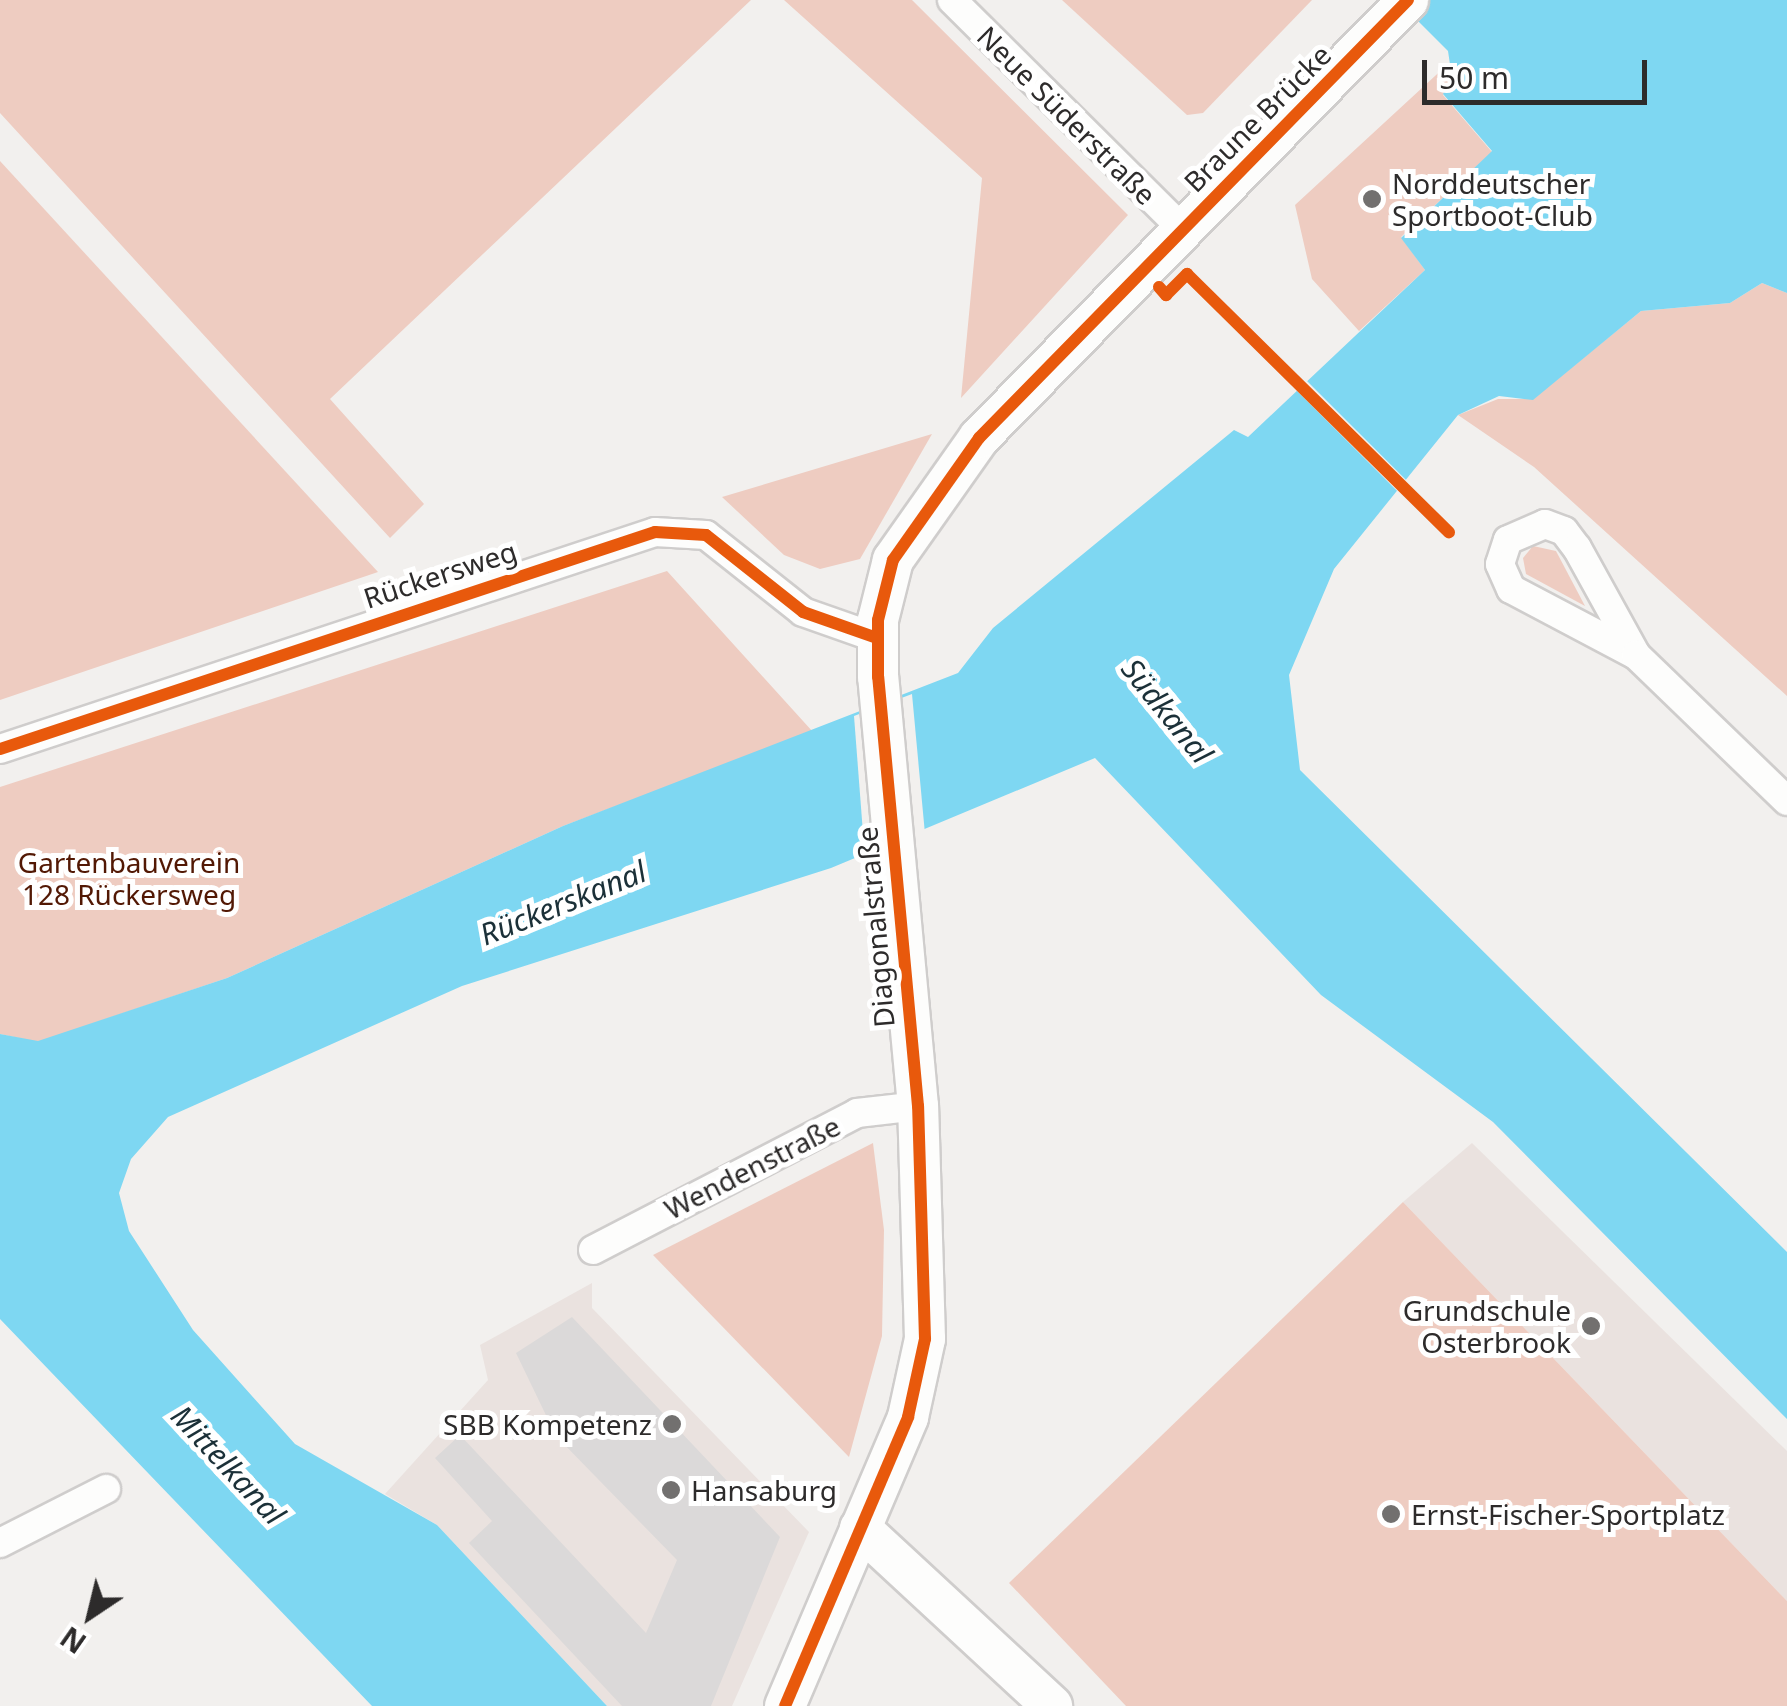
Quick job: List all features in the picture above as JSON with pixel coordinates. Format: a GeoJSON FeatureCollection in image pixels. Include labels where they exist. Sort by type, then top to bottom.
{"type":"FeatureCollection","features":[{"type":"Feature","properties":{"kind":"street","name":"Neue Süderstraße"},"geometry":{"type":"LineString","coordinates":[[952,0],[1183,229]]}},
{"type":"Feature","properties":{"kind":"street","name":"Braune Brücke"},"geometry":{"type":"LineString","coordinates":[[1183,229],[1402,6]]}},
{"type":"Feature","properties":{"kind":"street","name":"Diagonalstraße"},"geometry":{"type":"LineString","coordinates":[[785,1706],[908,1417],[925,1340],[918,1106],[877,638],[894,560],[937,490],[1183,229]]}},
{"type":"Feature","properties":{"kind":"street"},"geometry":{"type":"LineString","coordinates":[[1636,656],[1564,531],[1529,526],[1508,540],[1500,564],[1511,589],[1636,656],[1787,801]]}},
{"type":"Feature","properties":{"kind":"street","name":"Rückersweg"},"geometry":{"type":"LineString","coordinates":[[0,749],[655,532],[706,535],[803,612],[877,638]]}},
{"type":"Feature","properties":{"kind":"street","name":"Wendenstraße"},"geometry":{"type":"LineString","coordinates":[[593,1250],[857,1113],[918,1106]]}},
{"type":"Feature","properties":{"kind":"street"},"geometry":{"type":"LineString","coordinates":[[0,1543],[106,1489]]}},
{"type":"Feature","properties":{"kind":"street"},"geometry":{"type":"LineString","coordinates":[[860,1528],[1052,1706]]}},
{"type":"Feature","properties":{"kind":"shaded area","name":"Grundschule Osterbrook"},"geometry":{"type":"Polygon","coordinates":[[[1472,1143],[1787,1451],[1787,1601],[1403,1202],[1472,1143]]]}},
{"type":"Feature","properties":{"kind":"shaded area"},"geometry":{"type":"Polygon","coordinates":[[[592,1283],[592,1308],[809,1532],[732,1706],[607,1706],[437,1525],[385,1494],[488,1380],[480,1345],[592,1283]]]}},
{"type":"Feature","properties":{"kind":"green space"},"geometry":{"type":"Polygon","coordinates":[[[0,0],[751,0],[330,399],[424,504],[390,538],[0,113],[0,0]]]}},
{"type":"Feature","properties":{"kind":"green space"},"geometry":{"type":"Polygon","coordinates":[[[784,0],[912,0],[1128,215],[961,398],[982,178],[784,0]]]}},
{"type":"Feature","properties":{"kind":"green space"},"geometry":{"type":"Polygon","coordinates":[[[1062,0],[1312,0],[1203,113],[1187,115],[1062,0]]]}},
{"type":"Feature","properties":{"kind":"green space","name":"Norddeutscher Sportboot-Club"},"geometry":{"type":"Polygon","coordinates":[[[1448,64],[1452,78],[1443,95],[1492,152],[1401,237],[1425,270],[1359,331],[1312,279],[1295,205],[1448,64]]]}},
{"type":"Feature","properties":{"kind":"green space"},"geometry":{"type":"Polygon","coordinates":[[[0,161],[378,572],[0,700],[0,161]]]}},
{"type":"Feature","properties":{"kind":"green space"},"geometry":{"type":"Polygon","coordinates":[[[1762,283],[1787,293],[1787,696],[1534,467],[1458,415],[1498,399],[1533,399],[1641,311],[1730,303],[1762,283]]]}},
{"type":"Feature","properties":{"kind":"green space"},"geometry":{"type":"Polygon","coordinates":[[[932,434],[860,559],[820,569],[784,555],[722,497],[932,434]]]}},
{"type":"Feature","properties":{"kind":"green space"},"geometry":{"type":"Polygon","coordinates":[[[1533,546],[1556,551],[1585,606],[1526,574],[1523,558],[1533,546]]]}},
{"type":"Feature","properties":{"kind":"green space","name":"Gartenbauverein 128 Rückersweg"},"geometry":{"type":"Polygon","coordinates":[[[667,571],[813,732],[563,826],[227,978],[38,1042],[0,1034],[0,787],[667,571]]]}},
{"type":"Feature","properties":{"kind":"green space"},"geometry":{"type":"Polygon","coordinates":[[[873,1143],[884,1230],[882,1336],[849,1457],[653,1255],[873,1143]]]}},
{"type":"Feature","properties":{"kind":"green space","name":"Ernst-Fischer-Sportplatz"},"geometry":{"type":"Polygon","coordinates":[[[1403,1202],[1787,1601],[1787,1706],[1126,1706],[1009,1583],[1403,1202]]]}},
{"type":"Feature","properties":{"kind":"water"},"geometry":{"type":"Polygon","coordinates":[[[1397,0],[1787,0],[1787,293],[1762,283],[1730,303],[1641,311],[1533,400],[1499,396],[1458,415],[1334,569],[1289,675],[1300,770],[1787,1252],[1787,1419],[1493,1122],[1321,995],[1095,758],[831,868],[462,986],[168,1117],[131,1159],[119,1193],[129,1231],[193,1330],[295,1444],[437,1525],[607,1706],[372,1706],[0,1319],[0,1034],[38,1041],[227,978],[563,826],[958,673],[993,628],[1234,430],[1248,437],[1425,270],[1401,238],[1492,151],[1443,94],[1452,78],[1448,51],[1397,0]]]}},
{"type":"Feature","properties":{"kind":"pier"},"geometry":{"type":"Polygon","coordinates":[[[1303,377],[1409,483],[1399,493],[1293,387],[1303,377]]]}},
{"type":"Feature","properties":{"kind":"pier"},"geometry":{"type":"Polygon","coordinates":[[[912,694],[925,834],[865,859],[854,716],[912,694]]]}},
{"type":"Feature","properties":{"kind":"building","name":"Hansaburg"},"geometry":{"type":"Polygon","coordinates":[[[572,1317],[780,1537],[711,1706],[622,1706],[469,1543],[492,1521],[435,1458],[460,1435],[646,1633],[677,1560],[556,1436],[516,1353],[572,1317]]]}},
{"type":"Feature","properties":{"kind":"cycle path"},"geometry":{"type":"LineString","coordinates":[[785,1706],[908,1417],[925,1339],[918,1106],[878,677],[878,620],[893,560],[979,438],[1408,0]]}},
{"type":"Feature","properties":{"kind":"cycle path"},"geometry":{"type":"LineString","coordinates":[[1159,287],[1166,295],[1187,274],[1449,532]]}},
{"type":"Feature","properties":{"kind":"cycle path"},"geometry":{"type":"LineString","coordinates":[[0,749],[655,532],[706,535],[803,612],[877,638]]}},
{"type":"Feature","properties":{"kind":"place","name":"Norddeutscher Sportboot-Club"},"geometry":{"type":"Point","coordinates":[1372,199]}},
{"type":"Feature","properties":{"kind":"place","name":"Grundschule Osterbrook"},"geometry":{"type":"Point","coordinates":[1591,1326]}},
{"type":"Feature","properties":{"kind":"place","name":"SBB Kompetenz"},"geometry":{"type":"Point","coordinates":[672,1424]}},
{"type":"Feature","properties":{"kind":"place","name":"Hansaburg"},"geometry":{"type":"Point","coordinates":[671,1490]}},
{"type":"Feature","properties":{"kind":"place","name":"Ernst-Fischer-Sportplatz"},"geometry":{"type":"Point","coordinates":[1391,1514]}},
{"type":"Feature","properties":{"kind":"water label","name":"Südkanal"},"geometry":{"type":"Point","coordinates":[1167,711]}},
{"type":"Feature","properties":{"kind":"water label","name":"Rückerskanal"},"geometry":{"type":"Point","coordinates":[563,903]}},
{"type":"Feature","properties":{"kind":"water label","name":"Mittelkanal"},"geometry":{"type":"Point","coordinates":[228,1465]}}]}
